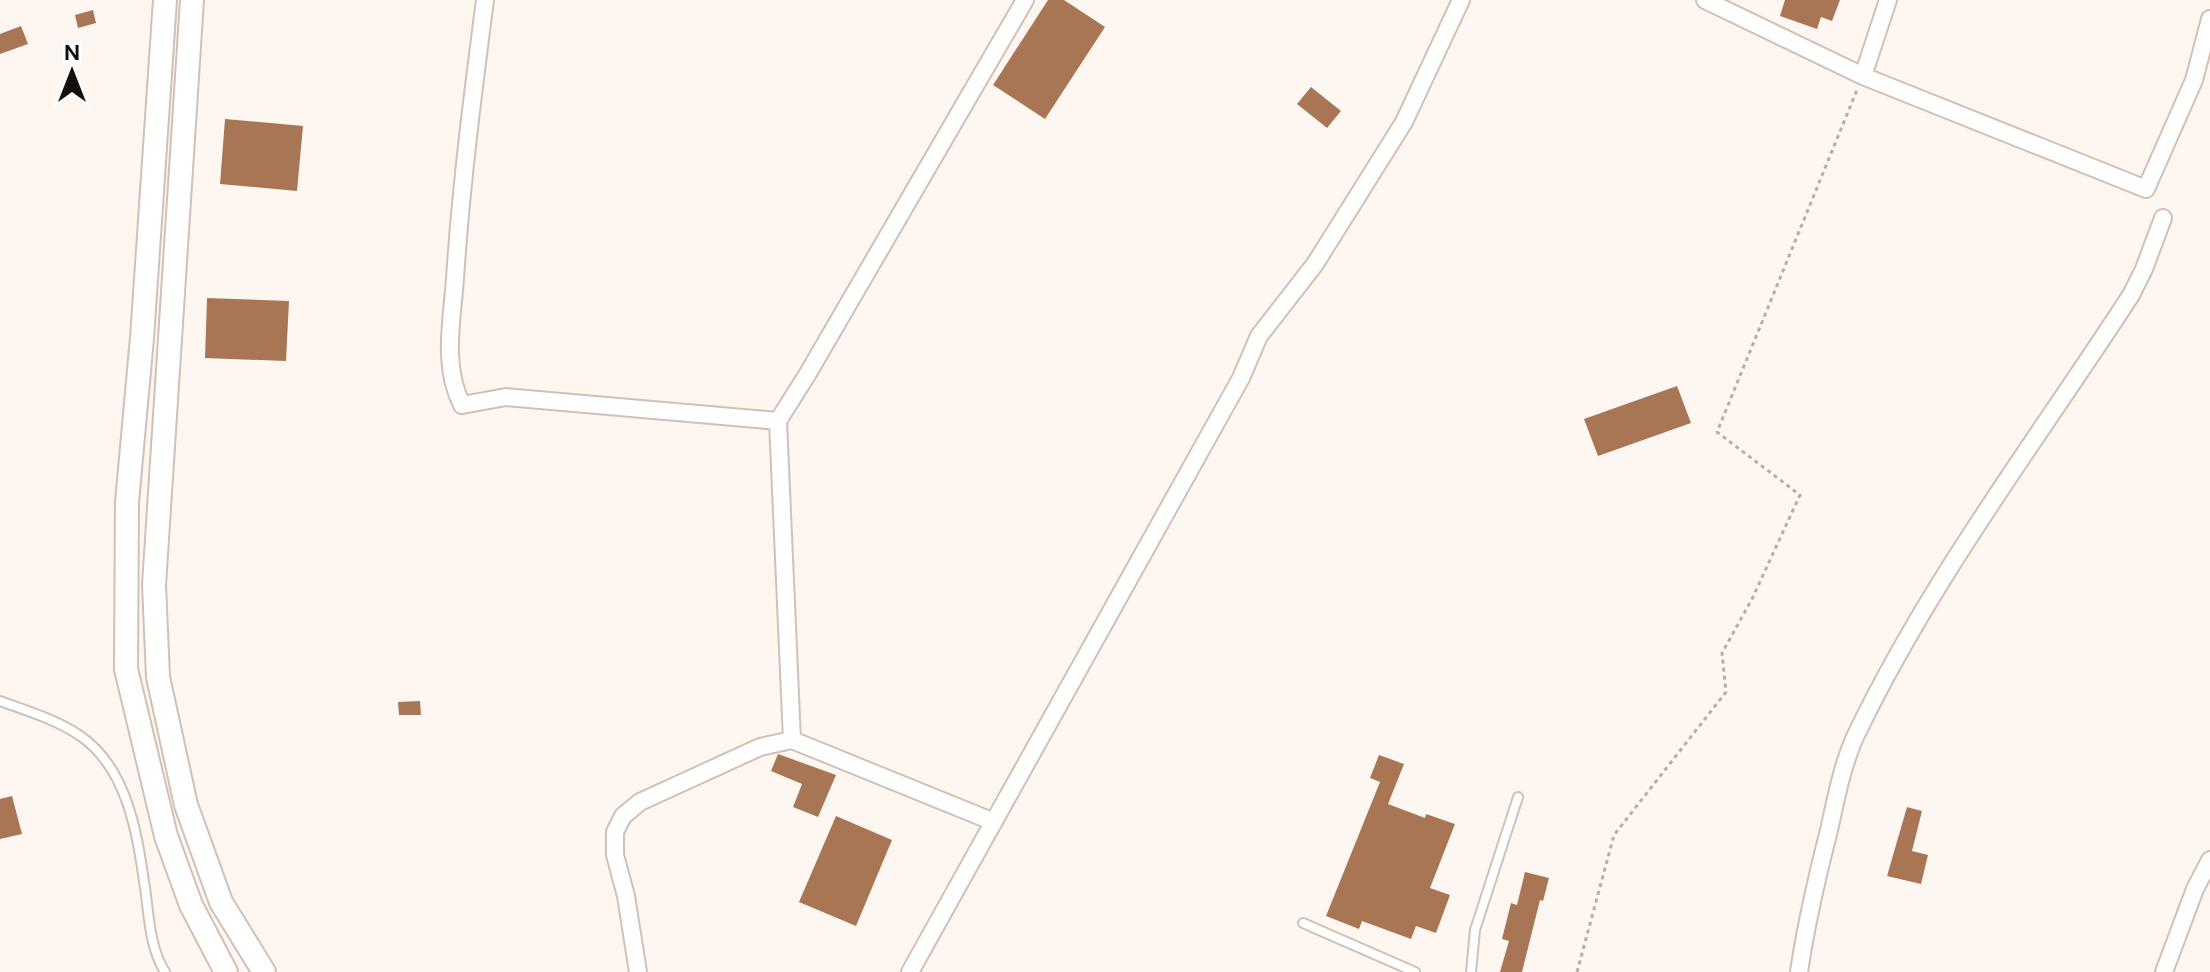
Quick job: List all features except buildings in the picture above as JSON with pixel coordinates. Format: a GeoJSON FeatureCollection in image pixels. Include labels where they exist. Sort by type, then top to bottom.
{"type":"FeatureCollection","features":[{"type":"Feature","properties":{"kind":"main road"},"geometry":{"type":"LineString","coordinates":[[165,0],[142,338],[127,502],[126,669],[166,836],[191,905],[226,972]]}},
{"type":"Feature","properties":{"kind":"main road"},"geometry":{"type":"LineString","coordinates":[[192,0],[154,585],[158,677],[186,805],[221,902],[264,972]]}},
{"type":"Feature","properties":{"kind":"street"},"geometry":{"type":"LineString","coordinates":[[485,0],[460,200],[450,355],[454,388],[462,405],[506,397],[778,421]]}},
{"type":"Feature","properties":{"kind":"street"},"geometry":{"type":"LineString","coordinates":[[792,740],[778,421],[1025,0]]}},
{"type":"Feature","properties":{"kind":"street"},"geometry":{"type":"LineString","coordinates":[[910,972],[1241,378],[1259,336],[1315,264],[1404,122],[1461,0]]}},
{"type":"Feature","properties":{"kind":"street"},"geometry":{"type":"LineString","coordinates":[[1705,0],[1863,76],[2146,189],[2194,80],[2210,19]]}},
{"type":"Feature","properties":{"kind":"street"},"geometry":{"type":"LineString","coordinates":[[1863,76],[1888,0]]}},
{"type":"Feature","properties":{"kind":"street"},"geometry":{"type":"LineString","coordinates":[[1799,972],[1809,913],[1841,778],[1854,739],[1964,546],[2131,295],[2163,218]]}},
{"type":"Feature","properties":{"kind":"street"},"geometry":{"type":"LineString","coordinates":[[638,972],[626,896],[615,855],[615,832],[623,816],[640,802],[747,753],[792,740],[994,822]]}},
{"type":"Feature","properties":{"kind":"street"},"geometry":{"type":"LineString","coordinates":[[2164,972],[2195,889],[2210,860]]}},
{"type":"Feature","properties":{"kind":"lane"},"geometry":{"type":"LineString","coordinates":[[0,701],[53,720],[80,735],[98,750],[113,772],[140,849],[151,929],[165,972]]}},
{"type":"Feature","properties":{"kind":"lane"},"geometry":{"type":"LineString","coordinates":[[1471,972],[1475,930],[1518,797]]}},
{"type":"Feature","properties":{"kind":"lane"},"geometry":{"type":"LineString","coordinates":[[1303,923],[1415,972]]}},
{"type":"Feature","properties":{"kind":"path"},"geometry":{"type":"LineString","coordinates":[[1577,972],[1614,835],[1726,692],[1722,653],[1752,599],[1800,495],[1717,432],[1863,76]]}}]}
